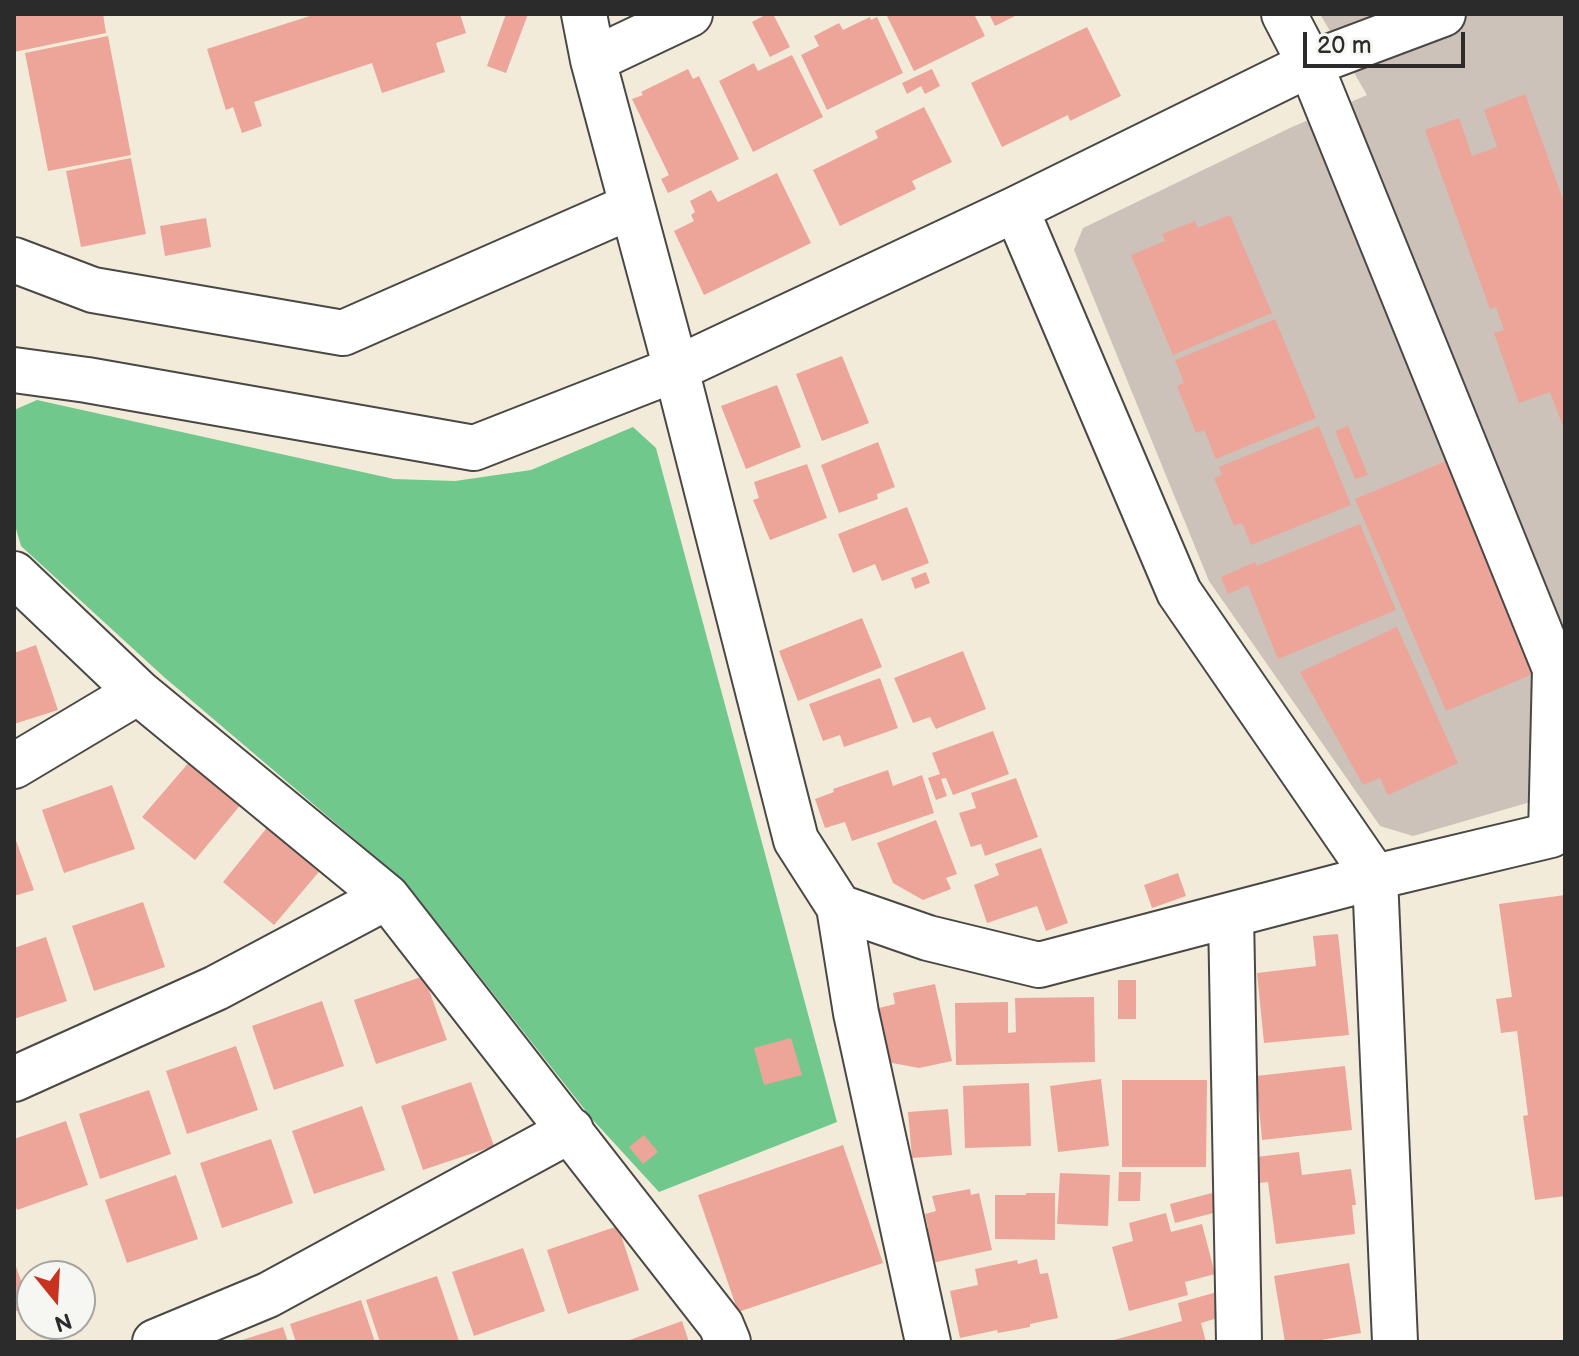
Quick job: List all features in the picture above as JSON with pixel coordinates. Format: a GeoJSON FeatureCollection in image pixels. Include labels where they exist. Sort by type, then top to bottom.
{"type":"FeatureCollection","features":[{"type":"Feature","properties":{"kind":"street"},"geometry":{"type":"LineString","coordinates":[[584,14],[593,60],[676,369],[796,840],[839,907],[856,1013],[928,1342]]}},
{"type":"Feature","properties":{"kind":"street"},"geometry":{"type":"LineString","coordinates":[[593,60],[690,14]]}},
{"type":"Feature","properties":{"kind":"street"},"geometry":{"type":"LineString","coordinates":[[839,907],[928,938],[1039,965],[1375,877],[1551,835],[1555,669],[1310,64],[1284,14]]}},
{"type":"Feature","properties":{"kind":"street"},"geometry":{"type":"LineString","coordinates":[[14,370],[474,448],[676,369],[1016,209],[1310,64],[1443,14]]}},
{"type":"Feature","properties":{"kind":"street"},"geometry":{"type":"LineString","coordinates":[[14,260],[93,290],[343,333],[632,206]]}},
{"type":"Feature","properties":{"kind":"street"},"geometry":{"type":"LineString","coordinates":[[1016,209],[1179,592],[1375,877],[1395,1342]]}},
{"type":"Feature","properties":{"kind":"street"},"geometry":{"type":"LineString","coordinates":[[14,574],[138,692],[387,897],[721,1325],[728,1342]]}},
{"type":"Feature","properties":{"kind":"street"},"geometry":{"type":"LineString","coordinates":[[14,766],[138,692]]}},
{"type":"Feature","properties":{"kind":"street"},"geometry":{"type":"LineString","coordinates":[[14,1079],[216,988],[387,897]]}},
{"type":"Feature","properties":{"kind":"street"},"geometry":{"type":"LineString","coordinates":[[1231,915],[1239,1342]]}},
{"type":"Feature","properties":{"kind":"street"},"geometry":{"type":"LineString","coordinates":[[155,1342],[268,1295],[571,1130]]}},
{"type":"Feature","properties":{"kind":"shaded area"},"geometry":{"type":"Polygon","coordinates":[[[1320,14],[1565,14],[1565,792],[1413,836],[1380,826],[1209,581],[1074,250],[1083,228],[1292,127],[1367,95],[1320,14]]]}},
{"type":"Feature","properties":{"kind":"green space"},"geometry":{"type":"Polygon","coordinates":[[[37,400],[394,479],[455,481],[531,470],[633,427],[656,448],[837,1122],[659,1192],[593,1120],[406,883],[164,677],[21,546],[14,522],[14,410],[37,400]]]}},
{"type":"Feature","properties":{"kind":"building"},"geometry":{"type":"Polygon","coordinates":[[[14,14],[103,14],[106,33],[14,52],[14,14]]]}},
{"type":"Feature","properties":{"kind":"building"},"geometry":{"type":"Polygon","coordinates":[[[316,14],[460,14],[466,33],[436,43],[445,72],[382,93],[372,63],[254,102],[262,126],[242,133],[233,107],[226,110],[207,49],[316,14]]]}},
{"type":"Feature","properties":{"kind":"building"},"geometry":{"type":"Polygon","coordinates":[[[506,14],[528,14],[506,73],[487,66],[506,14]]]}},
{"type":"Feature","properties":{"kind":"building"},"geometry":{"type":"Polygon","coordinates":[[[773,14],[790,47],[770,57],[752,22],[773,14]]]}},
{"type":"Feature","properties":{"kind":"building"},"geometry":{"type":"Polygon","coordinates":[[[886,14],[974,14],[985,36],[914,71],[886,14]]]}},
{"type":"Feature","properties":{"kind":"building"},"geometry":{"type":"Polygon","coordinates":[[[989,14],[1019,14],[995,26],[989,14]]]}},
{"type":"Feature","properties":{"kind":"building"},"geometry":{"type":"Polygon","coordinates":[[[870,17],[871,20],[877,17],[903,73],[827,110],[801,55],[819,46],[814,36],[839,23],[843,30],[870,17]]]}},
{"type":"Feature","properties":{"kind":"building"},"geometry":{"type":"Polygon","coordinates":[[[1087,27],[1121,96],[1070,121],[1068,115],[1002,147],[971,83],[1087,27]]]}},
{"type":"Feature","properties":{"kind":"building"},"geometry":{"type":"Polygon","coordinates":[[[108,36],[131,155],[48,171],[25,53],[108,36]]]}},
{"type":"Feature","properties":{"kind":"building"},"geometry":{"type":"Polygon","coordinates":[[[792,55],[823,117],[753,152],[719,81],[754,63],[758,71],[792,55]]]}},
{"type":"Feature","properties":{"kind":"building"},"geometry":{"type":"Polygon","coordinates":[[[688,69],[693,79],[699,76],[739,159],[668,193],[661,179],[669,175],[632,99],[688,69]]]}},
{"type":"Feature","properties":{"kind":"building"},"geometry":{"type":"Polygon","coordinates":[[[932,69],[940,86],[925,94],[921,86],[907,94],[902,83],[932,69]]]}},
{"type":"Feature","properties":{"kind":"building"},"geometry":{"type":"Polygon","coordinates":[[[1525,94],[1565,205],[1565,432],[1550,392],[1519,403],[1494,333],[1504,330],[1496,307],[1490,309],[1425,130],[1459,118],[1472,156],[1497,147],[1484,110],[1525,94]]]}},
{"type":"Feature","properties":{"kind":"building"},"geometry":{"type":"Polygon","coordinates":[[[924,107],[952,162],[912,181],[916,189],[840,226],[813,170],[878,138],[875,131],[924,107]]]}},
{"type":"Feature","properties":{"kind":"building"},"geometry":{"type":"Polygon","coordinates":[[[131,158],[146,234],[81,247],[66,171],[131,158]]]}},
{"type":"Feature","properties":{"kind":"building"},"geometry":{"type":"Polygon","coordinates":[[[777,173],[811,243],[704,295],[674,231],[694,221],[691,215],[695,212],[690,201],[711,190],[718,202],[777,173]]]}},
{"type":"Feature","properties":{"kind":"building"},"geometry":{"type":"Polygon","coordinates":[[[1230,215],[1272,313],[1173,355],[1131,255],[1165,241],[1162,234],[1195,221],[1198,228],[1230,215]]]}},
{"type":"Feature","properties":{"kind":"building"},"geometry":{"type":"Polygon","coordinates":[[[206,218],[211,247],[165,256],[160,226],[206,218]]]}},
{"type":"Feature","properties":{"kind":"building"},"geometry":{"type":"Polygon","coordinates":[[[1275,319],[1316,418],[1216,459],[1204,430],[1196,433],[1177,386],[1184,383],[1175,360],[1275,319]]]}},
{"type":"Feature","properties":{"kind":"building"},"geometry":{"type":"Polygon","coordinates":[[[842,356],[869,423],[822,441],[796,374],[842,356]]]}},
{"type":"Feature","properties":{"kind":"building"},"geometry":{"type":"Polygon","coordinates":[[[777,385],[801,447],[746,469],[721,406],[777,385]]]}},
{"type":"Feature","properties":{"kind":"building"},"geometry":{"type":"Polygon","coordinates":[[[1319,426],[1351,505],[1251,545],[1242,523],[1234,526],[1214,478],[1222,475],[1219,467],[1319,426]]]}},
{"type":"Feature","properties":{"kind":"building"},"geometry":{"type":"Polygon","coordinates":[[[1348,426],[1368,475],[1355,479],[1335,431],[1348,426]]]}},
{"type":"Feature","properties":{"kind":"building"},"geometry":{"type":"Polygon","coordinates":[[[878,442],[895,487],[877,494],[878,499],[839,513],[821,465],[878,442]]]}},
{"type":"Feature","properties":{"kind":"building"},"geometry":{"type":"Polygon","coordinates":[[[1446,461],[1535,673],[1446,711],[1355,499],[1446,461]]]}},
{"type":"Feature","properties":{"kind":"building"},"geometry":{"type":"Polygon","coordinates":[[[807,464],[827,518],[770,540],[753,500],[759,498],[754,482],[807,464]]]}},
{"type":"Feature","properties":{"kind":"building"},"geometry":{"type":"Polygon","coordinates":[[[907,507],[929,563],[882,581],[875,564],[853,573],[838,534],[907,507]]]}},
{"type":"Feature","properties":{"kind":"building"},"geometry":{"type":"Polygon","coordinates":[[[1360,524],[1396,610],[1278,659],[1248,585],[1228,594],[1221,577],[1255,562],[1257,566],[1360,524]]]}},
{"type":"Feature","properties":{"kind":"building"},"geometry":{"type":"Polygon","coordinates":[[[926,572],[930,583],[915,589],[911,578],[926,572]]]}},
{"type":"Feature","properties":{"kind":"building"},"geometry":{"type":"Polygon","coordinates":[[[862,618],[882,667],[798,701],[779,651],[862,618]]]}},
{"type":"Feature","properties":{"kind":"building"},"geometry":{"type":"Polygon","coordinates":[[[1397,627],[1458,763],[1388,795],[1380,778],[1363,785],[1300,672],[1397,627]]]}},
{"type":"Feature","properties":{"kind":"building"},"geometry":{"type":"Polygon","coordinates":[[[36,645],[58,710],[14,724],[14,653],[36,645]]]}},
{"type":"Feature","properties":{"kind":"building"},"geometry":{"type":"Polygon","coordinates":[[[963,651],[986,709],[936,729],[930,717],[913,723],[894,678],[963,651]]]}},
{"type":"Feature","properties":{"kind":"building"},"geometry":{"type":"Polygon","coordinates":[[[880,678],[898,728],[844,747],[840,735],[823,741],[809,704],[880,678]]]}},
{"type":"Feature","properties":{"kind":"building"},"geometry":{"type":"Polygon","coordinates":[[[993,731],[1009,774],[953,795],[946,778],[941,779],[947,796],[936,800],[928,778],[940,774],[932,753],[993,731]]]}},
{"type":"Feature","properties":{"kind":"building"},"geometry":{"type":"Polygon","coordinates":[[[191,760],[242,803],[195,860],[142,817],[191,760]]]}},
{"type":"Feature","properties":{"kind":"building"},"geometry":{"type":"Polygon","coordinates":[[[888,770],[893,786],[922,775],[934,813],[852,841],[845,822],[825,828],[815,799],[834,792],[833,789],[888,770]]]}},
{"type":"Feature","properties":{"kind":"building"},"geometry":{"type":"Polygon","coordinates":[[[1016,778],[1038,837],[985,856],[981,844],[971,847],[959,813],[976,808],[971,793],[1016,778]]]}},
{"type":"Feature","properties":{"kind":"building"},"geometry":{"type":"Polygon","coordinates":[[[112,785],[135,849],[64,873],[42,810],[112,785]]]}},
{"type":"Feature","properties":{"kind":"building"},"geometry":{"type":"Polygon","coordinates":[[[936,820],[957,874],[946,878],[951,889],[923,900],[893,883],[877,843],[936,820]]]}},
{"type":"Feature","properties":{"kind":"building"},"geometry":{"type":"Polygon","coordinates":[[[270,824],[323,867],[274,925],[223,882],[270,824]]]}},
{"type":"Feature","properties":{"kind":"building"},"geometry":{"type":"Polygon","coordinates":[[[14,835],[34,890],[14,896],[14,835]]]}},
{"type":"Feature","properties":{"kind":"building"},"geometry":{"type":"Polygon","coordinates":[[[1041,848],[1068,923],[1046,931],[1037,906],[987,923],[974,885],[999,875],[995,864],[1041,848]]]}},
{"type":"Feature","properties":{"kind":"building"},"geometry":{"type":"Polygon","coordinates":[[[1178,873],[1186,896],[1152,908],[1144,885],[1178,873]]]}},
{"type":"Feature","properties":{"kind":"building"},"geometry":{"type":"Polygon","coordinates":[[[1565,895],[1565,1196],[1535,1200],[1523,1116],[1528,1115],[1517,1031],[1501,1033],[1496,999],[1512,997],[1499,904],[1565,895]]]}},
{"type":"Feature","properties":{"kind":"building"},"geometry":{"type":"Polygon","coordinates":[[[143,902],[165,967],[94,991],[72,926],[143,902]]]}},
{"type":"Feature","properties":{"kind":"building"},"geometry":{"type":"Polygon","coordinates":[[[1338,934],[1349,1035],[1264,1043],[1257,973],[1316,966],[1313,936],[1338,934]]]}},
{"type":"Feature","properties":{"kind":"building"},"geometry":{"type":"Polygon","coordinates":[[[46,937],[67,1001],[14,1019],[14,948],[46,937]]]}},
{"type":"Feature","properties":{"kind":"building"},"geometry":{"type":"Polygon","coordinates":[[[424,976],[447,1040],[376,1064],[354,1000],[424,976]]]}},
{"type":"Feature","properties":{"kind":"building"},"geometry":{"type":"Polygon","coordinates":[[[1118,980],[1136,980],[1136,1019],[1118,1019],[1118,980]]]}},
{"type":"Feature","properties":{"kind":"building"},"geometry":{"type":"Polygon","coordinates":[[[935,984],[952,1061],[919,1068],[887,1062],[875,1009],[895,1004],[893,993],[935,984]]]}},
{"type":"Feature","properties":{"kind":"building"},"geometry":{"type":"Polygon","coordinates":[[[1094,997],[1095,1062],[956,1065],[955,1003],[1008,1002],[1008,1033],[1016,1032],[1015,998],[1094,997]]]}},
{"type":"Feature","properties":{"kind":"building"},"geometry":{"type":"Polygon","coordinates":[[[322,1001],[344,1066],[274,1090],[252,1026],[322,1001]]]}},
{"type":"Feature","properties":{"kind":"building"},"geometry":{"type":"Polygon","coordinates":[[[791,1038],[802,1075],[764,1085],[754,1048],[791,1038]]]}},
{"type":"Feature","properties":{"kind":"building"},"geometry":{"type":"Polygon","coordinates":[[[236,1046],[258,1110],[187,1134],[166,1071],[236,1046]]]}},
{"type":"Feature","properties":{"kind":"building"},"geometry":{"type":"Polygon","coordinates":[[[1345,1066],[1352,1130],[1262,1140],[1256,1076],[1345,1066]]]}},
{"type":"Feature","properties":{"kind":"building"},"geometry":{"type":"Polygon","coordinates":[[[1101,1079],[1109,1146],[1058,1152],[1050,1086],[1101,1079]]]}},
{"type":"Feature","properties":{"kind":"building"},"geometry":{"type":"Polygon","coordinates":[[[1122,1080],[1207,1080],[1206,1167],[1122,1167],[1122,1080]]]}},
{"type":"Feature","properties":{"kind":"building"},"geometry":{"type":"Polygon","coordinates":[[[471,1082],[494,1146],[423,1170],[401,1106],[471,1082]]]}},
{"type":"Feature","properties":{"kind":"building"},"geometry":{"type":"Polygon","coordinates":[[[1029,1083],[1031,1146],[965,1148],[963,1086],[1029,1083]]]}},
{"type":"Feature","properties":{"kind":"building"},"geometry":{"type":"Polygon","coordinates":[[[149,1090],[171,1154],[100,1179],[79,1114],[149,1090]]]}},
{"type":"Feature","properties":{"kind":"building"},"geometry":{"type":"Polygon","coordinates":[[[362,1106],[385,1170],[314,1194],[292,1131],[362,1106]]]}},
{"type":"Feature","properties":{"kind":"building"},"geometry":{"type":"Polygon","coordinates":[[[948,1109],[952,1155],[912,1158],[908,1112],[948,1109]]]}},
{"type":"Feature","properties":{"kind":"building"},"geometry":{"type":"Polygon","coordinates":[[[66,1121],[88,1185],[17,1210],[14,1201],[14,1139],[66,1121]]]}},
{"type":"Feature","properties":{"kind":"building"},"geometry":{"type":"Polygon","coordinates":[[[644,1135],[658,1152],[643,1164],[629,1147],[644,1135]]]}},
{"type":"Feature","properties":{"kind":"building"},"geometry":{"type":"Polygon","coordinates":[[[271,1139],[293,1203],[222,1228],[200,1163],[271,1139]]]}},
{"type":"Feature","properties":{"kind":"building"},"geometry":{"type":"Polygon","coordinates":[[[843,1145],[883,1263],[738,1312],[698,1195],[843,1145]]]}},
{"type":"Feature","properties":{"kind":"building"},"geometry":{"type":"Polygon","coordinates":[[[1299,1152],[1302,1175],[1351,1169],[1356,1205],[1352,1205],[1355,1234],[1276,1244],[1268,1182],[1259,1183],[1256,1157],[1299,1152]]]}},
{"type":"Feature","properties":{"kind":"building"},"geometry":{"type":"Polygon","coordinates":[[[1119,1172],[1141,1172],[1140,1201],[1118,1201],[1119,1172]]]}},
{"type":"Feature","properties":{"kind":"building"},"geometry":{"type":"Polygon","coordinates":[[[1060,1173],[1110,1175],[1108,1226],[1057,1224],[1060,1173]]]}},
{"type":"Feature","properties":{"kind":"building"},"geometry":{"type":"Polygon","coordinates":[[[176,1175],[198,1239],[127,1263],[105,1200],[176,1175]]]}},
{"type":"Feature","properties":{"kind":"building"},"geometry":{"type":"Polygon","coordinates":[[[970,1189],[971,1195],[979,1193],[992,1250],[932,1263],[924,1229],[928,1228],[925,1214],[936,1211],[932,1196],[970,1189]]]}},
{"type":"Feature","properties":{"kind":"building"},"geometry":{"type":"Polygon","coordinates":[[[1055,1193],[1055,1240],[995,1239],[995,1195],[1055,1193]]]}},
{"type":"Feature","properties":{"kind":"building"},"geometry":{"type":"Polygon","coordinates":[[[1212,1193],[1217,1212],[1175,1223],[1170,1204],[1212,1193]]]}},
{"type":"Feature","properties":{"kind":"building"},"geometry":{"type":"Polygon","coordinates":[[[1166,1213],[1171,1232],[1202,1224],[1215,1274],[1185,1282],[1188,1295],[1129,1311],[1112,1247],[1133,1241],[1129,1223],[1166,1213]]]}},
{"type":"Feature","properties":{"kind":"building"},"geometry":{"type":"Polygon","coordinates":[[[618,1226],[639,1290],[568,1314],[547,1250],[618,1226]]]}},
{"type":"Feature","properties":{"kind":"building"},"geometry":{"type":"Polygon","coordinates":[[[523,1248],[545,1311],[474,1336],[452,1272],[523,1248]]]}},
{"type":"Feature","properties":{"kind":"building"},"geometry":{"type":"Polygon","coordinates":[[[1037,1259],[1040,1274],[1048,1273],[1058,1318],[1030,1324],[1030,1327],[960,1338],[950,1291],[978,1285],[975,1269],[1037,1259]]]}},
{"type":"Feature","properties":{"kind":"building"},"geometry":{"type":"Polygon","coordinates":[[[14,1261],[16,1311],[14,1312],[14,1261]]]}},
{"type":"Feature","properties":{"kind":"building"},"geometry":{"type":"Polygon","coordinates":[[[1349,1263],[1361,1333],[1310,1342],[1285,1342],[1274,1276],[1349,1263]]]}},
{"type":"Feature","properties":{"kind":"building"},"geometry":{"type":"Polygon","coordinates":[[[437,1276],[459,1341],[380,1342],[366,1300],[437,1276]]]}},
{"type":"Feature","properties":{"kind":"building"},"geometry":{"type":"Polygon","coordinates":[[[1217,1292],[1224,1316],[1201,1323],[1206,1342],[1107,1342],[1182,1321],[1178,1303],[1217,1292]]]}},
{"type":"Feature","properties":{"kind":"building"},"geometry":{"type":"Polygon","coordinates":[[[361,1300],[375,1342],[296,1342],[290,1324],[361,1300]]]}},
{"type":"Feature","properties":{"kind":"building"},"geometry":{"type":"Polygon","coordinates":[[[682,1321],[689,1342],[624,1342],[682,1321]]]}},
{"type":"Feature","properties":{"kind":"building"},"geometry":{"type":"Polygon","coordinates":[[[283,1327],[288,1342],[239,1342],[239,1341],[283,1327]]]}}]}
